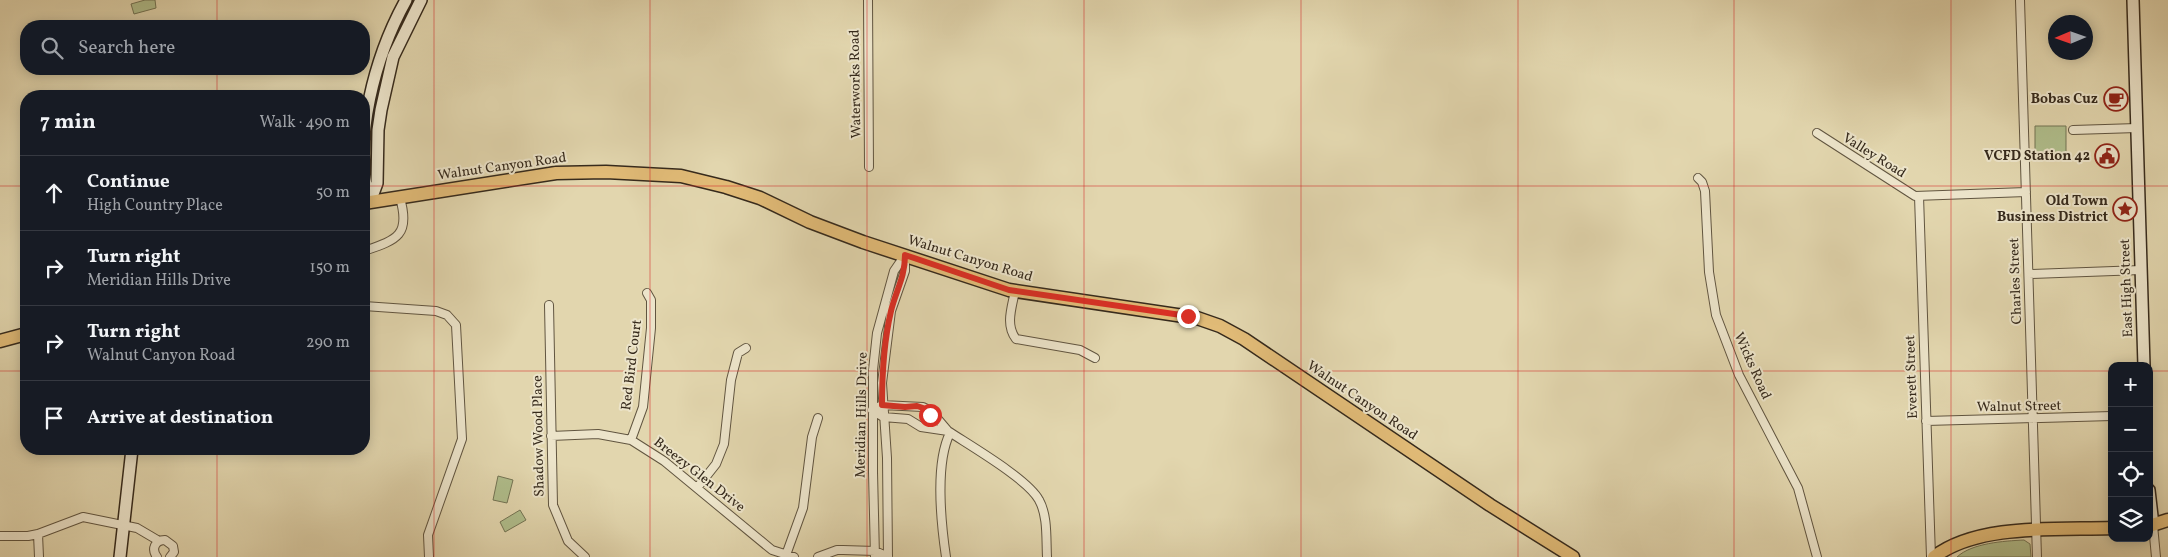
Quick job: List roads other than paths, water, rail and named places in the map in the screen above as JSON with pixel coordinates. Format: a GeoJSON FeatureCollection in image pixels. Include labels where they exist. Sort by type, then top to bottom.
{"type":"FeatureCollection","features":[{"type":"Feature","properties":{"kind":"main road","name":"Walnut Canyon Road"},"geometry":{"type":"LineString","coordinates":[[370,203],[556,173],[606,172],[681,176],[760,198],[810,222],[863,242],[1015,291],[1188,316],[1220,326],[1244,339],[1483,500],[1573,557]]}},
{"type":"Feature","properties":{"kind":"main road"},"geometry":{"type":"LineString","coordinates":[[0,341],[20,336]]}},
{"type":"Feature","properties":{"kind":"main road"},"geometry":{"type":"LineString","coordinates":[[2153,524],[2168,520]]}},
{"type":"Feature","properties":{"kind":"main road"},"geometry":{"type":"LineString","coordinates":[[2153,525],[2168,528]]}},
{"type":"Feature","properties":{"kind":"main road"},"geometry":{"type":"LineString","coordinates":[[1933,557],[1971,539],[2002,533],[2108,528]]}},
{"type":"Feature","properties":{"kind":"street"},"geometry":{"type":"LineString","coordinates":[[370,105],[380,60],[406,0]]}},
{"type":"Feature","properties":{"kind":"street"},"geometry":{"type":"LineString","coordinates":[[370,197],[377,184],[379,123],[393,58],[421,0]]}},
{"type":"Feature","properties":{"kind":"street","name":"Waterworks Road"},"geometry":{"type":"LineString","coordinates":[[868,0],[869,167]]}},
{"type":"Feature","properties":{"kind":"street","name":"Charles Street"},"geometry":{"type":"LineString","coordinates":[[2020,0],[2037,557]]}},
{"type":"Feature","properties":{"kind":"street","name":"East High Street"},"geometry":{"type":"LineString","coordinates":[[2133,0],[2144,362]]}},
{"type":"Feature","properties":{"kind":"street"},"geometry":{"type":"LineString","coordinates":[[2073,130],[2137,128]]}},
{"type":"Feature","properties":{"kind":"street","name":"Valley Road"},"geometry":{"type":"LineString","coordinates":[[1817,133],[1912,195],[1919,196]]}},
{"type":"Feature","properties":{"kind":"street","name":"Wicks Road"},"geometry":{"type":"LineString","coordinates":[[1698,178],[1706,191],[1710,272],[1716,315],[1739,375],[1798,488],[1816,557]]}},
{"type":"Feature","properties":{"kind":"street"},"geometry":{"type":"LineString","coordinates":[[1919,196],[2026,192]]}},
{"type":"Feature","properties":{"kind":"street","name":"Everett Street"},"geometry":{"type":"LineString","coordinates":[[1919,196],[1926,421],[1933,557]]}},
{"type":"Feature","properties":{"kind":"street"},"geometry":{"type":"LineString","coordinates":[[370,249],[396,238],[403,231],[404,208],[400,198]]}},
{"type":"Feature","properties":{"kind":"street","name":"Meridian Hills Drive"},"geometry":{"type":"LineString","coordinates":[[888,557],[887,458],[882,384],[891,311],[905,271],[905,255]]}},
{"type":"Feature","properties":{"kind":"street","name":"Meridian Hills Drive"},"geometry":{"type":"LineString","coordinates":[[875,554],[873,370],[877,332],[894,271],[905,255]]}},
{"type":"Feature","properties":{"kind":"street"},"geometry":{"type":"LineString","coordinates":[[2029,274],[2141,270]]}},
{"type":"Feature","properties":{"kind":"street"},"geometry":{"type":"LineString","coordinates":[[1015,291],[1009,320],[1011,333],[1016,339],[1080,350],[1096,358]]}},
{"type":"Feature","properties":{"kind":"street","name":"Red Bird Court"},"geometry":{"type":"LineString","coordinates":[[631,440],[643,407],[651,318],[651,300],[647,293]]}},
{"type":"Feature","properties":{"kind":"street","name":"Shadow Wood Place"},"geometry":{"type":"LineString","coordinates":[[549,305],[553,505],[568,541],[585,557]]}},
{"type":"Feature","properties":{"kind":"street"},"geometry":{"type":"LineString","coordinates":[[370,306],[436,311],[447,316],[456,325],[462,439],[428,535],[429,557]]}},
{"type":"Feature","properties":{"kind":"street"},"geometry":{"type":"LineString","coordinates":[[698,488],[716,464],[724,444],[731,380],[738,353],[746,348]]}},
{"type":"Feature","properties":{"kind":"street"},"geometry":{"type":"LineString","coordinates":[[872,410],[882,405],[917,406],[929,410],[949,432],[1029,487],[1040,501],[1046,529],[1047,557]]}},
{"type":"Feature","properties":{"kind":"street"},"geometry":{"type":"LineString","coordinates":[[872,410],[883,417],[908,419],[921,427],[949,432]]}},
{"type":"Feature","properties":{"kind":"street"},"geometry":{"type":"LineString","coordinates":[[921,427],[930,423],[929,410]]}},
{"type":"Feature","properties":{"kind":"street","name":"Walnut Street"},"geometry":{"type":"LineString","coordinates":[[1926,421],[2034,420],[2108,416]]}},
{"type":"Feature","properties":{"kind":"street"},"geometry":{"type":"LineString","coordinates":[[786,555],[803,508],[812,437],[818,418]]}},
{"type":"Feature","properties":{"kind":"street"},"geometry":{"type":"LineString","coordinates":[[946,557],[943,539],[941,470],[942,456],[949,432]]}},
{"type":"Feature","properties":{"kind":"street","name":"Breezy Glen Drive"},"geometry":{"type":"LineString","coordinates":[[551,436],[598,434],[631,440],[664,461],[772,550],[794,557]]}},
{"type":"Feature","properties":{"kind":"street"},"geometry":{"type":"LineString","coordinates":[[120,557],[131,455]]}},
{"type":"Feature","properties":{"kind":"street"},"geometry":{"type":"LineString","coordinates":[[0,536],[38,534],[83,517],[144,531],[159,541],[165,540],[171,543],[174,549],[170,557]]}},
{"type":"Feature","properties":{"kind":"street"},"geometry":{"type":"LineString","coordinates":[[38,534],[40,557]]}},
{"type":"Feature","properties":{"kind":"street"},"geometry":{"type":"LineString","coordinates":[[2153,538],[2156,557]]}},
{"type":"Feature","properties":{"kind":"street"},"geometry":{"type":"LineString","coordinates":[[157,557],[154,548],[159,541]]}},
{"type":"Feature","properties":{"kind":"street"},"geometry":{"type":"LineString","coordinates":[[818,557],[831,555],[843,550],[888,557]]}},
{"type":"Feature","properties":{"kind":"place","name":"Bobas Cuz"},"geometry":{"type":"Point","coordinates":[2116,99]}},
{"type":"Feature","properties":{"kind":"place","name":"VCFD Station 42"},"geometry":{"type":"Point","coordinates":[2107,156]}},
{"type":"Feature","properties":{"kind":"place","name":"Old Town Business District"},"geometry":{"type":"Point","coordinates":[2125,209]}}]}
